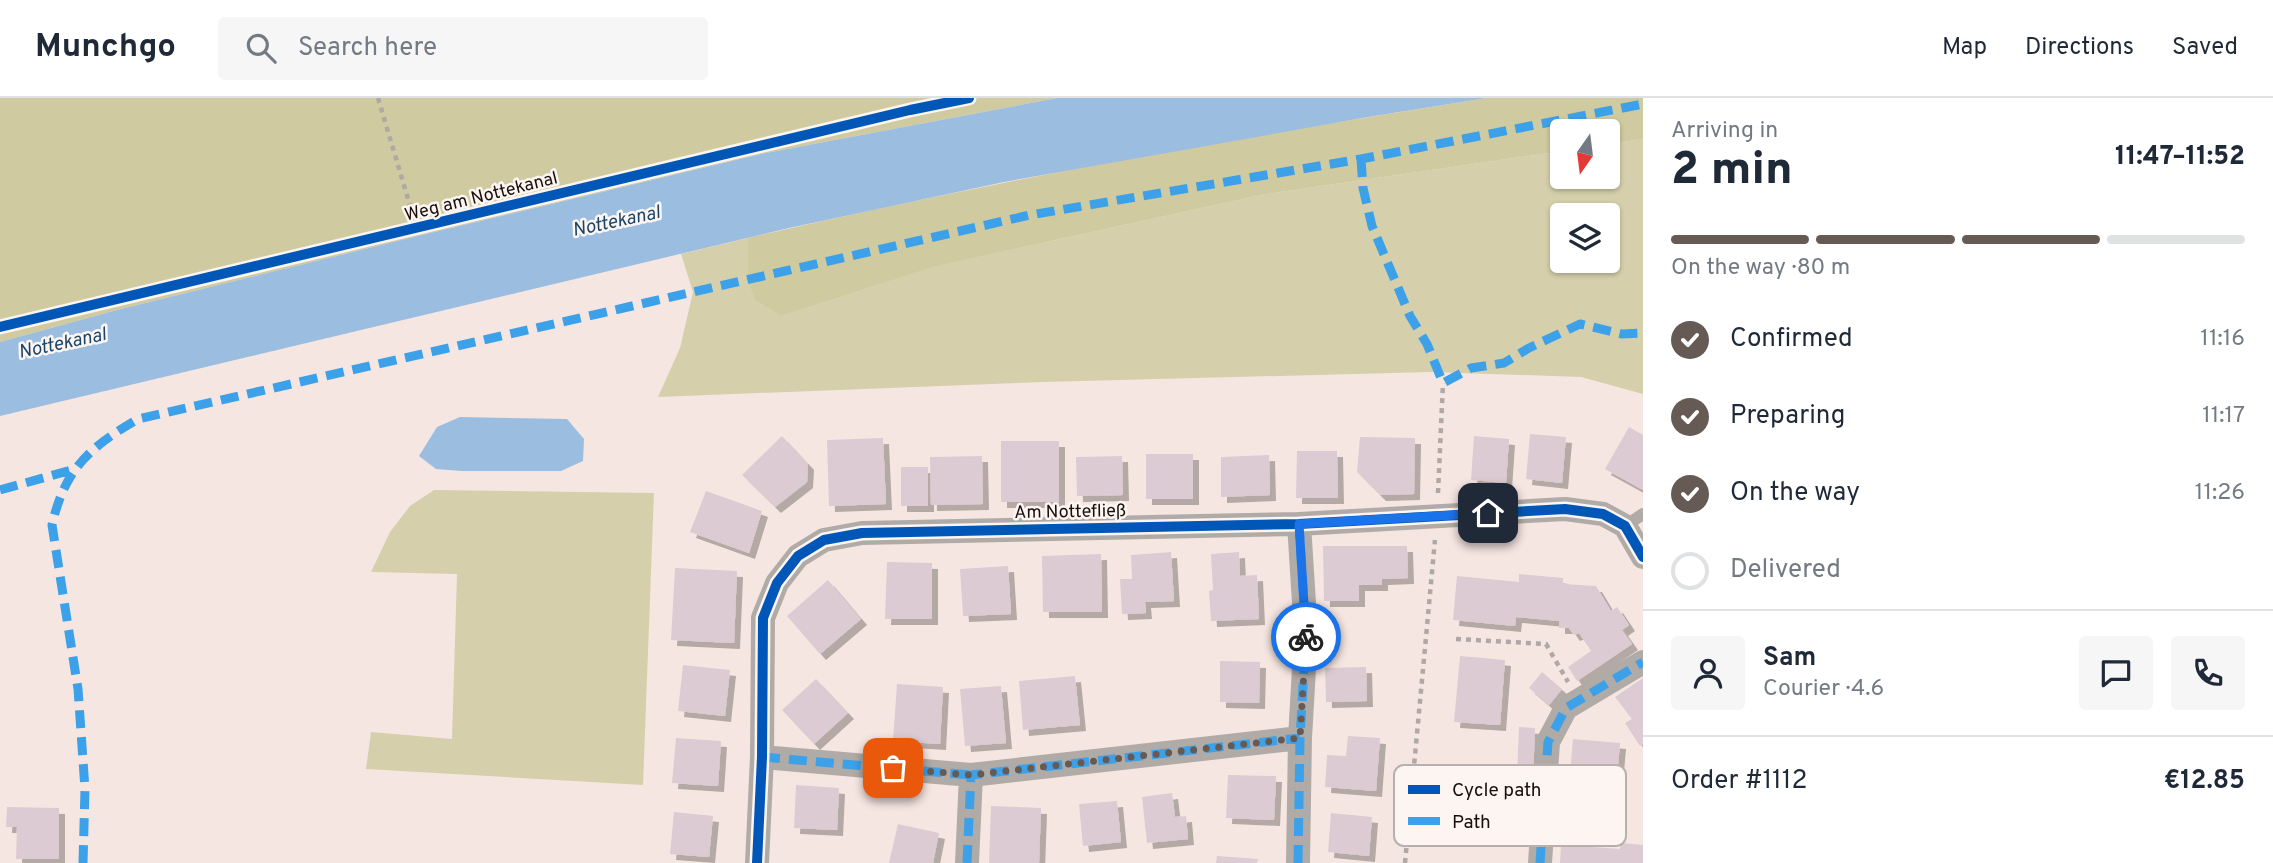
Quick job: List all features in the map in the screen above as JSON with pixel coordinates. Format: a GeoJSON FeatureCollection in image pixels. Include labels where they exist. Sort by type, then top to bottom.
{"type":"FeatureCollection","features":[{"type":"Feature","properties":{"kind":"street","name":"Am Nottefließ"},"geometry":{"type":"LineString","coordinates":[[757,863],[762,757],[763,618],[777,583],[798,556],[824,540],[862,533],[1299,524],[1565,509],[1634,520],[1643,557]]}},
{"type":"Feature","properties":{"kind":"street"},"geometry":{"type":"LineString","coordinates":[[1298,863],[1300,738],[1306,634],[1299,524]]}},
{"type":"Feature","properties":{"kind":"street"},"geometry":{"type":"LineString","coordinates":[[1546,765],[1548,742],[1566,708],[1643,662]]}},
{"type":"Feature","properties":{"kind":"street"},"geometry":{"type":"LineString","coordinates":[[762,757],[971,775],[1300,738]]}},
{"type":"Feature","properties":{"kind":"street"},"geometry":{"type":"LineString","coordinates":[[967,863],[971,775]]}},
{"type":"Feature","properties":{"kind":"path"},"geometry":{"type":"LineString","coordinates":[[378,98],[417,229]]}},
{"type":"Feature","properties":{"kind":"path"},"geometry":{"type":"LineString","coordinates":[[1414,765],[1437,516],[1443,383]]}},
{"type":"Feature","properties":{"kind":"path"},"geometry":{"type":"LineString","coordinates":[[1456,639],[1546,644],[1579,701]]}},
{"type":"Feature","properties":{"kind":"shaded area"},"geometry":{"type":"Polygon","coordinates":[[[0,98],[1057,98],[761,154],[117,310],[0,342],[0,98]]]}},
{"type":"Feature","properties":{"kind":"shaded area"},"geometry":{"type":"Polygon","coordinates":[[[1487,98],[1643,98],[1643,139],[1620,142],[1620,119],[1550,119],[1550,153],[1266,194],[933,267],[782,316],[755,300],[748,280],[748,238],[1116,161],[1487,98]]]}},
{"type":"Feature","properties":{"kind":"shaded area"},"geometry":{"type":"Polygon","coordinates":[[[1643,139],[1643,394],[1581,377],[1430,372],[1043,382],[658,397],[680,348],[693,292],[681,254],[748,238],[748,280],[782,316],[932,267],[1266,194],[1550,153],[1550,189],[1620,189],[1620,142],[1643,139]]]}},
{"type":"Feature","properties":{"kind":"shaded area"},"geometry":{"type":"Polygon","coordinates":[[[434,490],[654,493],[643,785],[366,769],[371,732],[452,739],[457,574],[371,572],[390,532],[410,506],[434,490]]]}},
{"type":"Feature","properties":{"kind":"water","name":"Nottekanal"},"geometry":{"type":"Polygon","coordinates":[[[1057,98],[1487,98],[1004,182],[789,228],[0,416],[0,342],[117,310],[761,154],[1057,98]]]}},
{"type":"Feature","properties":{"kind":"water"},"geometry":{"type":"Polygon","coordinates":[[[460,417],[567,419],[584,439],[583,461],[561,471],[436,469],[419,456],[437,427],[460,417]]]}},
{"type":"Feature","properties":{"kind":"building"},"geometry":{"type":"Polygon","coordinates":[[[1629,427],[1643,435],[1643,490],[1605,469],[1629,427]]]}},
{"type":"Feature","properties":{"kind":"building"},"geometry":{"type":"Polygon","coordinates":[[[1530,434],[1566,437],[1562,483],[1526,479],[1530,434]]]}},
{"type":"Feature","properties":{"kind":"building"},"geometry":{"type":"Polygon","coordinates":[[[782,436],[808,464],[807,482],[775,507],[742,475],[782,436]]]}},
{"type":"Feature","properties":{"kind":"building"},"geometry":{"type":"Polygon","coordinates":[[[1474,436],[1509,439],[1506,483],[1471,480],[1474,436]]]}},
{"type":"Feature","properties":{"kind":"building"},"geometry":{"type":"Polygon","coordinates":[[[1360,437],[1415,438],[1414,494],[1380,495],[1357,472],[1360,437]]]}},
{"type":"Feature","properties":{"kind":"building"},"geometry":{"type":"Polygon","coordinates":[[[883,438],[886,504],[829,506],[827,440],[883,438]]]}},
{"type":"Feature","properties":{"kind":"building"},"geometry":{"type":"Polygon","coordinates":[[[1001,441],[1059,441],[1059,502],[1001,502],[1001,441]]]}},
{"type":"Feature","properties":{"kind":"building"},"geometry":{"type":"Polygon","coordinates":[[[1297,451],[1337,451],[1338,498],[1296,498],[1297,451]]]}},
{"type":"Feature","properties":{"kind":"building"},"geometry":{"type":"Polygon","coordinates":[[[1146,454],[1193,454],[1193,499],[1146,499],[1146,454]]]}},
{"type":"Feature","properties":{"kind":"building"},"geometry":{"type":"Polygon","coordinates":[[[1269,455],[1270,495],[1221,497],[1221,457],[1269,455]]]}},
{"type":"Feature","properties":{"kind":"building"},"geometry":{"type":"Polygon","coordinates":[[[982,456],[983,504],[931,505],[930,457],[982,456]]]}},
{"type":"Feature","properties":{"kind":"building"},"geometry":{"type":"Polygon","coordinates":[[[1122,456],[1123,495],[1077,496],[1076,457],[1122,456]]]}},
{"type":"Feature","properties":{"kind":"building"},"geometry":{"type":"Polygon","coordinates":[[[901,467],[928,467],[928,506],[901,506],[901,467]]]}},
{"type":"Feature","properties":{"kind":"building"},"geometry":{"type":"Polygon","coordinates":[[[706,491],[762,511],[749,553],[690,532],[706,491]]]}},
{"type":"Feature","properties":{"kind":"building"},"geometry":{"type":"Polygon","coordinates":[[[1323,546],[1407,546],[1408,578],[1382,579],[1382,585],[1359,585],[1359,601],[1324,601],[1323,546]]]}},
{"type":"Feature","properties":{"kind":"building"},"geometry":{"type":"Polygon","coordinates":[[[1171,552],[1174,601],[1145,602],[1146,613],[1122,614],[1120,579],[1132,579],[1131,555],[1171,552]]]}},
{"type":"Feature","properties":{"kind":"building"},"geometry":{"type":"Polygon","coordinates":[[[1239,552],[1240,576],[1257,575],[1259,619],[1211,621],[1211,554],[1239,552]]]}},
{"type":"Feature","properties":{"kind":"building"},"geometry":{"type":"Polygon","coordinates":[[[1101,554],[1102,612],[1043,612],[1042,556],[1101,554]]]}},
{"type":"Feature","properties":{"kind":"building"},"geometry":{"type":"Polygon","coordinates":[[[887,562],[932,563],[932,619],[885,619],[887,562]]]}},
{"type":"Feature","properties":{"kind":"building"},"geometry":{"type":"Polygon","coordinates":[[[1008,566],[1011,614],[963,616],[960,569],[1008,566]]]}},
{"type":"Feature","properties":{"kind":"building"},"geometry":{"type":"Polygon","coordinates":[[[675,568],[737,571],[734,643],[671,640],[675,568]]]}},
{"type":"Feature","properties":{"kind":"building"},"geometry":{"type":"Polygon","coordinates":[[[1519,574],[1563,578],[1563,584],[1596,586],[1611,611],[1617,607],[1629,625],[1622,630],[1632,644],[1577,681],[1568,667],[1591,651],[1579,633],[1574,635],[1569,628],[1559,628],[1559,621],[1516,617],[1515,626],[1453,620],[1457,576],[1519,582],[1519,574]]]}},
{"type":"Feature","properties":{"kind":"building"},"geometry":{"type":"Polygon","coordinates":[[[828,580],[861,619],[820,654],[787,616],[828,580]]]}},
{"type":"Feature","properties":{"kind":"building"},"geometry":{"type":"Polygon","coordinates":[[[1460,656],[1505,660],[1500,725],[1454,722],[1460,656]]]}},
{"type":"Feature","properties":{"kind":"building"},"geometry":{"type":"Polygon","coordinates":[[[1220,661],[1260,662],[1259,703],[1220,702],[1220,661]]]}},
{"type":"Feature","properties":{"kind":"building"},"geometry":{"type":"Polygon","coordinates":[[[683,665],[730,670],[725,716],[678,711],[683,665]]]}},
{"type":"Feature","properties":{"kind":"building"},"geometry":{"type":"Polygon","coordinates":[[[1366,667],[1367,701],[1326,702],[1325,668],[1366,667]]]}},
{"type":"Feature","properties":{"kind":"building"},"geometry":{"type":"Polygon","coordinates":[[[1542,672],[1562,689],[1549,705],[1529,688],[1542,672]]]}},
{"type":"Feature","properties":{"kind":"building"},"geometry":{"type":"Polygon","coordinates":[[[1075,676],[1080,725],[1023,730],[1019,681],[1075,676]]]}},
{"type":"Feature","properties":{"kind":"building"},"geometry":{"type":"Polygon","coordinates":[[[1643,678],[1643,744],[1640,746],[1625,723],[1632,719],[1615,697],[1643,678]]]}},
{"type":"Feature","properties":{"kind":"building"},"geometry":{"type":"Polygon","coordinates":[[[816,679],[848,713],[814,744],[782,710],[816,679]]]}},
{"type":"Feature","properties":{"kind":"building"},"geometry":{"type":"Polygon","coordinates":[[[897,684],[943,687],[940,744],[893,741],[897,684]]]}},
{"type":"Feature","properties":{"kind":"building"},"geometry":{"type":"Polygon","coordinates":[[[1001,686],[1006,743],[965,746],[960,689],[1001,686]]]}},
{"type":"Feature","properties":{"kind":"building"},"geometry":{"type":"Polygon","coordinates":[[[1519,727],[1535,728],[1534,765],[1517,765],[1519,727]]]}},
{"type":"Feature","properties":{"kind":"building"},"geometry":{"type":"Polygon","coordinates":[[[1348,736],[1380,738],[1376,791],[1325,787],[1327,755],[1346,756],[1348,736]]]}},
{"type":"Feature","properties":{"kind":"building"},"geometry":{"type":"Polygon","coordinates":[[[676,738],[721,741],[718,786],[672,783],[676,738]]]}},
{"type":"Feature","properties":{"kind":"building"},"geometry":{"type":"Polygon","coordinates":[[[1573,739],[1620,743],[1618,765],[1571,765],[1573,739]]]}},
{"type":"Feature","properties":{"kind":"building"},"geometry":{"type":"Polygon","coordinates":[[[1228,775],[1276,776],[1274,820],[1226,818],[1228,775]]]}},
{"type":"Feature","properties":{"kind":"building"},"geometry":{"type":"Polygon","coordinates":[[[796,785],[839,788],[837,830],[794,828],[796,785]]]}},
{"type":"Feature","properties":{"kind":"building"},"geometry":{"type":"Polygon","coordinates":[[[1172,793],[1175,817],[1186,816],[1188,839],[1147,843],[1142,797],[1172,793]]]}},
{"type":"Feature","properties":{"kind":"building"},"geometry":{"type":"Polygon","coordinates":[[[1117,801],[1121,842],[1083,846],[1079,804],[1117,801]]]}},
{"type":"Feature","properties":{"kind":"building"},"geometry":{"type":"Polygon","coordinates":[[[991,806],[1041,808],[1039,863],[989,863],[991,806]]]}},
{"type":"Feature","properties":{"kind":"building"},"geometry":{"type":"Polygon","coordinates":[[[7,807],[59,808],[59,859],[16,859],[17,827],[6,827],[7,807]]]}},
{"type":"Feature","properties":{"kind":"building"},"geometry":{"type":"Polygon","coordinates":[[[674,812],[713,816],[709,857],[670,854],[674,812]]]}},
{"type":"Feature","properties":{"kind":"building"},"geometry":{"type":"Polygon","coordinates":[[[1331,813],[1372,817],[1369,856],[1328,852],[1331,813]]]}},
{"type":"Feature","properties":{"kind":"building"},"geometry":{"type":"Polygon","coordinates":[[[898,824],[939,833],[933,863],[889,863],[898,824]]]}},
{"type":"Feature","properties":{"kind":"building"},"geometry":{"type":"Polygon","coordinates":[[[1626,843],[1643,845],[1643,863],[1560,863],[1561,846],[1620,849],[1626,843]]]}},
{"type":"Feature","properties":{"kind":"building"},"geometry":{"type":"Polygon","coordinates":[[[1217,856],[1258,859],[1257,863],[1216,863],[1217,856]]]}},
{"type":"Feature","properties":{"kind":"marked path"},"geometry":{"type":"LineString","coordinates":[[83,863],[85,789],[78,689],[52,525],[64,488],[82,461],[106,439],[138,419],[1030,215],[1361,159],[1643,104]]}},
{"type":"Feature","properties":{"kind":"marked path"},"geometry":{"type":"LineString","coordinates":[[1361,159],[1363,188],[1372,226],[1410,316],[1427,344],[1443,383],[1471,368],[1504,363],[1580,324],[1622,334],[1643,333]]}},
{"type":"Feature","properties":{"kind":"marked path"},"geometry":{"type":"LineString","coordinates":[[0,490],[75,469]]}},
{"type":"Feature","properties":{"kind":"marked path"},"geometry":{"type":"LineString","coordinates":[[1298,863],[1300,738],[1306,634],[1299,524]]}},
{"type":"Feature","properties":{"kind":"marked path"},"geometry":{"type":"LineString","coordinates":[[1546,765],[1548,742],[1566,708],[1643,662]]}},
{"type":"Feature","properties":{"kind":"marked path"},"geometry":{"type":"LineString","coordinates":[[967,863],[971,775],[1300,738]]}},
{"type":"Feature","properties":{"kind":"marked path"},"geometry":{"type":"LineString","coordinates":[[762,757],[971,775]]}},
{"type":"Feature","properties":{"kind":"marked path"},"geometry":{"type":"LineString","coordinates":[[1540,863],[1541,846]]}},
{"type":"Feature","properties":{"kind":"cycle path","name":"Weg am Nottekanal"},"geometry":{"type":"LineString","coordinates":[[0,327],[969,98]]}},
{"type":"Feature","properties":{"kind":"cycle path"},"geometry":{"type":"LineString","coordinates":[[757,863],[762,757],[763,618],[777,583],[798,556],[824,540],[862,533],[1299,524],[1565,509],[1603,514],[1625,526],[1643,557]]}},
{"type":"Feature","properties":{"kind":"way so far"},"geometry":{"type":"LineString","coordinates":[[893,768],[971,775],[1300,738],[1306,637]]}},
{"type":"Feature","properties":{"kind":"route"},"geometry":{"type":"LineString","coordinates":[[1306,637],[1299,524],[1488,513]]}}]}
